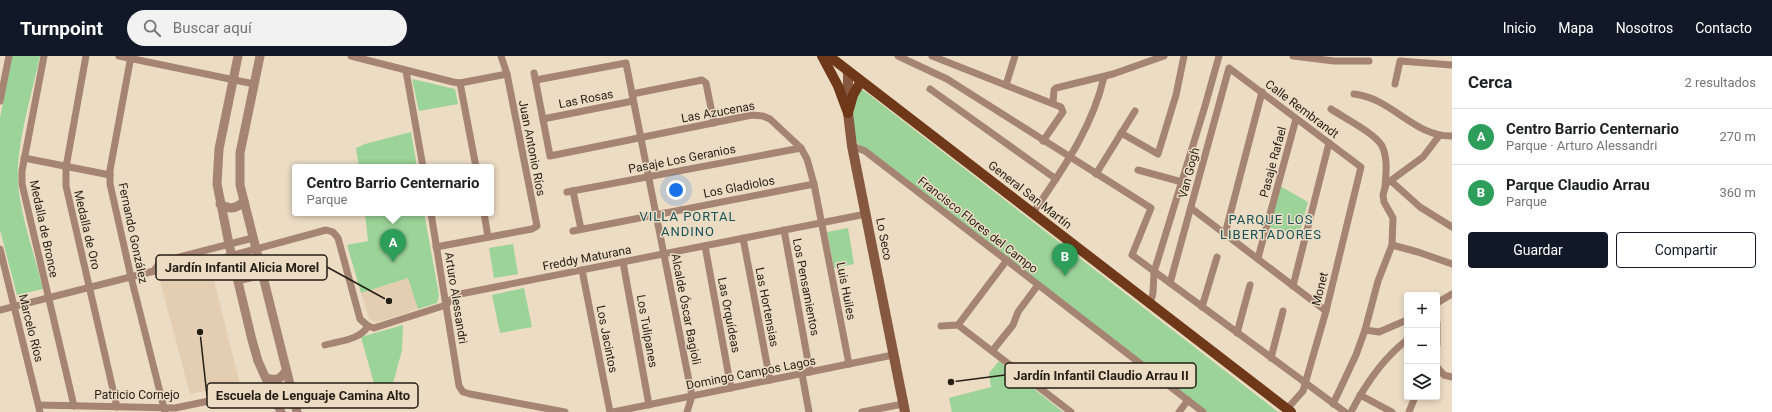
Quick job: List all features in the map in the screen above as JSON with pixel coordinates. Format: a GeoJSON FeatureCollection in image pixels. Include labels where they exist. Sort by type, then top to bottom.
{"type":"FeatureCollection","features":[{"type":"Feature","properties":{"kind":"main road"},"geometry":{"type":"LineString","coordinates":[[822,56],[838,86],[848,113]]}},
{"type":"Feature","properties":{"kind":"main road","name":"General San Martín"},"geometry":{"type":"LineString","coordinates":[[829,56],[1289,410]]}},
{"type":"Feature","properties":{"kind":"main road","name":"Lo Seco"},"geometry":{"type":"LineString","coordinates":[[848,71],[848,113],[852,146],[904,408]]}},
{"type":"Feature","properties":{"kind":"main road"},"geometry":{"type":"LineString","coordinates":[[848,113],[853,95],[861,80]]}},
{"type":"Feature","properties":{"kind":"street"},"geometry":{"type":"LineString","coordinates":[[0,101],[9,56]]}},
{"type":"Feature","properties":{"kind":"street","name":"Medalla de Bronce"},"geometry":{"type":"LineString","coordinates":[[44,56],[22,171],[24,197],[74,406]]}},
{"type":"Feature","properties":{"kind":"street","name":"Medalla de Oro"},"geometry":{"type":"LineString","coordinates":[[86,56],[66,166],[67,192],[117,407]]}},
{"type":"Feature","properties":{"kind":"street"},"geometry":{"type":"LineString","coordinates":[[119,56],[131,57],[254,84]]}},
{"type":"Feature","properties":{"kind":"street"},"geometry":{"type":"LineString","coordinates":[[238,56],[217,168],[220,204],[252,340],[266,378],[281,412]]}},
{"type":"Feature","properties":{"kind":"street"},"geometry":{"type":"LineString","coordinates":[[260,56],[240,153],[240,176],[244,201],[297,412]]}},
{"type":"Feature","properties":{"kind":"street"},"geometry":{"type":"LineString","coordinates":[[351,56],[365,58],[406,71],[460,83],[507,74]]}},
{"type":"Feature","properties":{"kind":"street","name":"Juan Antonio Ríos"},"geometry":{"type":"LineString","coordinates":[[488,237],[532,229],[537,226],[507,74],[501,56]]}},
{"type":"Feature","properties":{"kind":"street"},"geometry":{"type":"LineString","coordinates":[[898,56],[947,80],[1151,208],[1132,255],[1345,412]]}},
{"type":"Feature","properties":{"kind":"street"},"geometry":{"type":"LineString","coordinates":[[932,56],[1061,107],[1063,110],[1044,141]]}},
{"type":"Feature","properties":{"kind":"street"},"geometry":{"type":"LineString","coordinates":[[1006,85],[1015,56]]}},
{"type":"Feature","properties":{"kind":"street"},"geometry":{"type":"LineString","coordinates":[[1053,103],[1054,90],[1056,88],[1104,77],[1164,56]]}},
{"type":"Feature","properties":{"kind":"street"},"geometry":{"type":"LineString","coordinates":[[1121,133],[1158,154],[1176,95],[1184,56]]}},
{"type":"Feature","properties":{"kind":"street"},"geometry":{"type":"LineString","coordinates":[[1150,304],[1153,294],[1154,272],[1182,182],[1218,56]]}},
{"type":"Feature","properties":{"kind":"street"},"geometry":{"type":"LineString","coordinates":[[1293,56],[1334,61],[1369,61]]}},
{"type":"Feature","properties":{"kind":"street","name":"Fernando González"},"geometry":{"type":"LineString","coordinates":[[131,57],[110,175],[131,277],[164,410]]}},
{"type":"Feature","properties":{"kind":"street","name":"Alcalde Óscar Bagioli"},"geometry":{"type":"LineString","coordinates":[[536,80],[626,62],[692,396]]}},
{"type":"Feature","properties":{"kind":"street"},"geometry":{"type":"LineString","coordinates":[[1395,84],[1400,62],[1452,65]]}},
{"type":"Feature","properties":{"kind":"street","name":"Calle Rembrandt"},"geometry":{"type":"LineString","coordinates":[[1229,68],[1361,167]]}},
{"type":"Feature","properties":{"kind":"street","name":"Van Gogh"},"geometry":{"type":"LineString","coordinates":[[1170,284],[1229,68]]}},
{"type":"Feature","properties":{"kind":"street"},"geometry":{"type":"LineString","coordinates":[[406,71],[422,164]]}},
{"type":"Feature","properties":{"kind":"street"},"geometry":{"type":"LineString","coordinates":[[534,73],[543,119]]}},
{"type":"Feature","properties":{"kind":"street"},"geometry":{"type":"LineString","coordinates":[[1033,213],[1070,158],[1090,121],[1104,77]]}},
{"type":"Feature","properties":{"kind":"street","name":"Las Rosas"},"geometry":{"type":"LineString","coordinates":[[543,119],[702,80],[706,83],[714,123]]}},
{"type":"Feature","properties":{"kind":"street"},"geometry":{"type":"LineString","coordinates":[[460,83],[475,164]]}},
{"type":"Feature","properties":{"kind":"street"},"geometry":{"type":"LineString","coordinates":[[930,89],[1056,179]]}},
{"type":"Feature","properties":{"kind":"street"},"geometry":{"type":"LineString","coordinates":[[1225,234],[1262,92]]}},
{"type":"Feature","properties":{"kind":"street"},"geometry":{"type":"LineString","coordinates":[[1354,94],[1368,96],[1381,102],[1409,122],[1439,136],[1452,136]]}},
{"type":"Feature","properties":{"kind":"street"},"geometry":{"type":"LineString","coordinates":[[1331,109],[1367,133],[1382,146],[1385,160],[1383,197],[1393,218],[1392,245],[1378,281],[1365,330],[1350,370],[1333,404]]}},
{"type":"Feature","properties":{"kind":"street"},"geometry":{"type":"LineString","coordinates":[[1096,174],[1134,111]]}},
{"type":"Feature","properties":{"kind":"street","name":"Las Azucenas"},"geometry":{"type":"LineString","coordinates":[[543,119],[550,156],[752,115],[763,116],[770,119],[801,148],[808,159],[822,223]]}},
{"type":"Feature","properties":{"kind":"street","name":"Pasaje Rafael"},"geometry":{"type":"LineString","coordinates":[[1258,258],[1296,119]]}},
{"type":"Feature","properties":{"kind":"street"},"geometry":{"type":"LineString","coordinates":[[1384,187],[1423,157],[1439,136]]}},
{"type":"Feature","properties":{"kind":"street"},"geometry":{"type":"LineString","coordinates":[[1293,286],[1329,143]]}},
{"type":"Feature","properties":{"kind":"street","name":"Francisco Flores del Campo"},"geometry":{"type":"LineString","coordinates":[[852,146],[865,151],[1203,412]]}},
{"type":"Feature","properties":{"kind":"street","name":"Pasaje Los Geranios"},"geometry":{"type":"LineString","coordinates":[[577,230],[570,192],[801,148]]}},
{"type":"Feature","properties":{"kind":"street"},"geometry":{"type":"LineString","coordinates":[[24,158],[110,175]]}},
{"type":"Feature","properties":{"kind":"street","name":"Monet"},"geometry":{"type":"LineString","coordinates":[[1289,410],[1303,391],[1326,311],[1361,167]]}},
{"type":"Feature","properties":{"kind":"street"},"geometry":{"type":"LineString","coordinates":[[1138,170],[1182,182]]}},
{"type":"Feature","properties":{"kind":"street"},"geometry":{"type":"LineString","coordinates":[[1391,181],[1420,207],[1452,227]]}},
{"type":"Feature","properties":{"kind":"street","name":"Los Gladiolos"},"geometry":{"type":"LineString","coordinates":[[577,230],[814,184]]}},
{"type":"Feature","properties":{"kind":"street"},"geometry":{"type":"LineString","coordinates":[[220,204],[225,208],[233,208],[239,206],[244,201]]}},
{"type":"Feature","properties":{"kind":"street"},"geometry":{"type":"LineString","coordinates":[[1191,208],[1326,311]]}},
{"type":"Feature","properties":{"kind":"street","name":"Freddy Maturana"},"geometry":{"type":"LineString","coordinates":[[325,346],[359,335],[364,332],[368,326],[374,328],[446,305],[455,295],[866,214]]}},
{"type":"Feature","properties":{"kind":"street","name":"Arturo Alessandri"},"geometry":{"type":"LineString","coordinates":[[431,216],[459,386],[464,392],[470,394],[565,412]]}},
{"type":"Feature","properties":{"kind":"street"},"geometry":{"type":"LineString","coordinates":[[436,247],[488,237],[484,216]]}},
{"type":"Feature","properties":{"kind":"street","name":"Luis Huiles"},"geometry":{"type":"LineString","coordinates":[[822,223],[849,364]]}},
{"type":"Feature","properties":{"kind":"street"},"geometry":{"type":"LineString","coordinates":[[0,310],[154,271],[171,272],[326,230],[333,232],[338,238],[360,319],[368,326]]}},
{"type":"Feature","properties":{"kind":"street","name":"Los Pensamientos"},"geometry":{"type":"LineString","coordinates":[[784,230],[810,372]]}},
{"type":"Feature","properties":{"kind":"street"},"geometry":{"type":"LineString","coordinates":[[154,271],[160,262],[253,238]]}},
{"type":"Feature","properties":{"kind":"street","name":"Las Hortensias"},"geometry":{"type":"LineString","coordinates":[[743,238],[770,380]]}},
{"type":"Feature","properties":{"kind":"street"},"geometry":{"type":"LineString","coordinates":[[1392,245],[1452,264]]}},
{"type":"Feature","properties":{"kind":"street","name":"Las Orquídeas"},"geometry":{"type":"LineString","coordinates":[[705,246],[731,388]]}},
{"type":"Feature","properties":{"kind":"street","name":"Marcelo Ríos"},"geometry":{"type":"LineString","coordinates":[[0,249],[40,408]]}},
{"type":"Feature","properties":{"kind":"street"},"geometry":{"type":"LineString","coordinates":[[1202,307],[1217,257]]}},
{"type":"Feature","properties":{"kind":"street"},"geometry":{"type":"LineString","coordinates":[[958,325],[1007,260]]}},
{"type":"Feature","properties":{"kind":"street","name":"Los Tulipanes"},"geometry":{"type":"LineString","coordinates":[[623,262],[649,405]]}},
{"type":"Feature","properties":{"kind":"street","name":"Los Jacintos"},"geometry":{"type":"LineString","coordinates":[[582,270],[611,412]]}},
{"type":"Feature","properties":{"kind":"street"},"geometry":{"type":"LineString","coordinates":[[238,280],[262,274]]}},
{"type":"Feature","properties":{"kind":"street"},"geometry":{"type":"LineString","coordinates":[[993,350],[1013,325],[1018,312],[1038,285]]}},
{"type":"Feature","properties":{"kind":"street"},"geometry":{"type":"LineString","coordinates":[[1236,333],[1250,285]]}},
{"type":"Feature","properties":{"kind":"street"},"geometry":{"type":"LineString","coordinates":[[1440,301],[1452,294]]}},
{"type":"Feature","properties":{"kind":"street"},"geometry":{"type":"LineString","coordinates":[[1271,358],[1283,311]]}},
{"type":"Feature","properties":{"kind":"street"},"geometry":{"type":"LineString","coordinates":[[1365,330],[1379,332],[1404,321]]}},
{"type":"Feature","properties":{"kind":"street"},"geometry":{"type":"LineString","coordinates":[[941,326],[958,325],[993,350],[1071,412]]}},
{"type":"Feature","properties":{"kind":"street"},"geometry":{"type":"LineString","coordinates":[[1351,412],[1360,395],[1385,361],[1404,343]]}},
{"type":"Feature","properties":{"kind":"street","name":"Domingo Campos Lagos"},"geometry":{"type":"LineString","coordinates":[[611,412],[893,355]]}},
{"type":"Feature","properties":{"kind":"street"},"geometry":{"type":"LineString","coordinates":[[1440,370],[1444,375],[1452,377]]}},
{"type":"Feature","properties":{"kind":"street"},"geometry":{"type":"LineString","coordinates":[[266,378],[278,379],[282,377],[286,371]]}},
{"type":"Feature","properties":{"kind":"street"},"geometry":{"type":"LineString","coordinates":[[802,374],[810,412]]}},
{"type":"Feature","properties":{"kind":"street"},"geometry":{"type":"LineString","coordinates":[[273,395],[277,389],[280,388],[291,389]]}},
{"type":"Feature","properties":{"kind":"street"},"geometry":{"type":"LineString","coordinates":[[1360,395],[1392,412]]}},
{"type":"Feature","properties":{"kind":"street","name":"Patricio Cornejo"},"geometry":{"type":"LineString","coordinates":[[40,408],[74,406],[164,410],[233,396]]}},
{"type":"Feature","properties":{"kind":"street"},"geometry":{"type":"LineString","coordinates":[[687,412],[692,396]]}},
{"type":"Feature","properties":{"kind":"street"},"geometry":{"type":"LineString","coordinates":[[1179,412],[1188,400]]}},
{"type":"Feature","properties":{"kind":"street"},"geometry":{"type":"LineString","coordinates":[[1409,412],[1414,400]]}},
{"type":"Feature","properties":{"kind":"street"},"geometry":{"type":"LineString","coordinates":[[862,412],[904,408]]}},
{"type":"Feature","properties":{"kind":"shaded area"},"geometry":{"type":"Polygon","coordinates":[[[211,269],[240,384],[190,394],[160,281],[211,269]]]}},
{"type":"Feature","properties":{"kind":"shaded area"},"geometry":{"type":"Polygon","coordinates":[[[408,278],[418,309],[376,323],[369,319],[361,293],[408,278]]]}},
{"type":"Feature","properties":{"kind":"green space"},"geometry":{"type":"Polygon","coordinates":[[[12,56],[40,56],[19,152],[18,182],[19,195],[25,222],[43,289],[17,295],[0,230],[0,118],[12,56]]]}},
{"type":"Feature","properties":{"kind":"green space"},"geometry":{"type":"Polygon","coordinates":[[[412,79],[455,89],[458,104],[419,111],[412,79]]]}},
{"type":"Feature","properties":{"kind":"green space"},"geometry":{"type":"Polygon","coordinates":[[[859,89],[863,90],[1278,412],[1204,412],[858,144],[853,131],[853,117],[859,89]]]}},
{"type":"Feature","properties":{"kind":"green space"},"geometry":{"type":"Polygon","coordinates":[[[411,132],[416,164],[359,164],[356,148],[365,144],[411,132]]]}},
{"type":"Feature","properties":{"kind":"green space"},"geometry":{"type":"Polygon","coordinates":[[[1280,186],[1308,202],[1299,236],[1268,227],[1280,186]]]}},
{"type":"Feature","properties":{"kind":"green space"},"geometry":{"type":"Polygon","coordinates":[[[365,216],[425,216],[439,295],[437,303],[418,309],[408,278],[361,293],[347,245],[368,241],[365,216]]]}},
{"type":"Feature","properties":{"kind":"green space"},"geometry":{"type":"Polygon","coordinates":[[[848,228],[854,264],[834,268],[827,232],[848,228]]]}},
{"type":"Feature","properties":{"kind":"green space"},"geometry":{"type":"Polygon","coordinates":[[[513,244],[518,274],[494,278],[489,248],[513,244]]]}},
{"type":"Feature","properties":{"kind":"green space"},"geometry":{"type":"Polygon","coordinates":[[[524,288],[532,327],[500,333],[492,295],[524,288]]]}},
{"type":"Feature","properties":{"kind":"green space"},"geometry":{"type":"Polygon","coordinates":[[[403,325],[402,350],[391,391],[377,394],[361,337],[403,325]]]}},
{"type":"Feature","properties":{"kind":"green space"},"geometry":{"type":"Polygon","coordinates":[[[999,361],[1063,412],[952,412],[949,398],[991,387],[989,373],[999,361]]]}},
{"type":"Feature","properties":{"kind":"place","name":"Centro Barrio Centernario"},"geometry":{"type":"Point","coordinates":[393,262]}},
{"type":"Feature","properties":{"kind":"place","name":"Parque Claudio Arrau"},"geometry":{"type":"Point","coordinates":[1065,276]}},
{"type":"Feature","properties":{"kind":"place","name":"Jardín Infantil Alicia Morel"},"geometry":{"type":"Point","coordinates":[389,301]}},
{"type":"Feature","properties":{"kind":"place","name":"Escuela de Lenguaje Camina Alto"},"geometry":{"type":"Point","coordinates":[200,332]}},
{"type":"Feature","properties":{"kind":"place","name":"Jardín Infantil Claudio Arrau II"},"geometry":{"type":"Point","coordinates":[951,382]}},
{"type":"Feature","properties":{"kind":"district","name":"VILLA PORTAL ANDINO"},"geometry":{"type":"Point","coordinates":[688,224]}},
{"type":"Feature","properties":{"kind":"district","name":"PARQUE LOS LIBERTADORES"},"geometry":{"type":"Point","coordinates":[1271,226]}}]}
